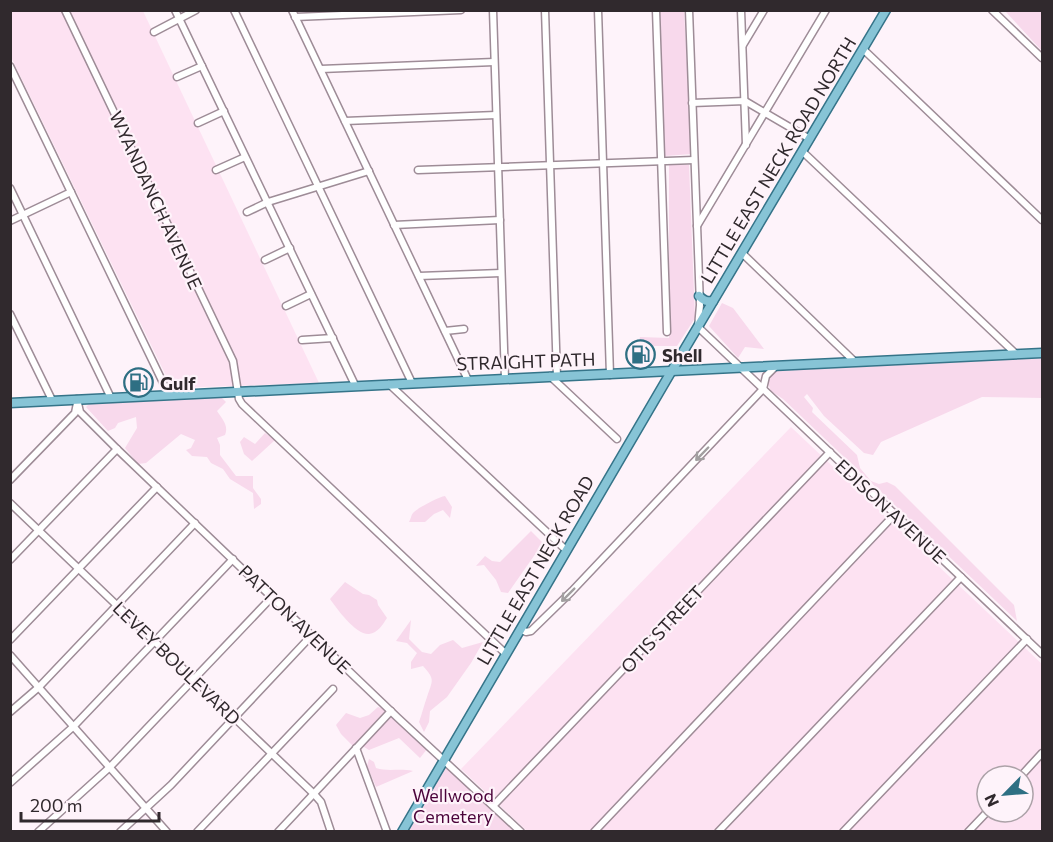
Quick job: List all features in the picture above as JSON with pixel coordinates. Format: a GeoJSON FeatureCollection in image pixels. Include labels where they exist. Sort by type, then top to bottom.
{"type":"FeatureCollection","features":[{"type":"Feature","properties":{"kind":"main road","name":"LITTLE EAST NECK ROAD NORTH"},"geometry":{"type":"LineString","coordinates":[[698,327],[886,10]]}},
{"type":"Feature","properties":{"kind":"main road"},"geometry":{"type":"LineString","coordinates":[[699,296],[708,302],[713,301]]}},
{"type":"Feature","properties":{"kind":"main road","name":"LITTLE EAST NECK ROAD"},"geometry":{"type":"LineString","coordinates":[[402,831],[698,327]]}},
{"type":"Feature","properties":{"kind":"main road","name":"STRAIGHT PATH"},"geometry":{"type":"LineString","coordinates":[[11,403],[1042,352]]}},
{"type":"Feature","properties":{"kind":"street","name":"WYANDANCH AVENUE"},"geometry":{"type":"LineString","coordinates":[[64,10],[233,361],[238,391]]}},
{"type":"Feature","properties":{"kind":"street"},"geometry":{"type":"LineString","coordinates":[[175,10],[355,385]]}},
{"type":"Feature","properties":{"kind":"street"},"geometry":{"type":"LineString","coordinates":[[154,32],[196,10]]}},
{"type":"Feature","properties":{"kind":"street"},"geometry":{"type":"LineString","coordinates":[[234,10],[412,383]]}},
{"type":"Feature","properties":{"kind":"street"},"geometry":{"type":"LineString","coordinates":[[461,10],[293,14],[468,380]]}},
{"type":"Feature","properties":{"kind":"street"},"geometry":{"type":"LineString","coordinates":[[493,10],[505,379]]}},
{"type":"Feature","properties":{"kind":"street"},"geometry":{"type":"LineString","coordinates":[[545,10],[553,376],[617,439]]}},
{"type":"Feature","properties":{"kind":"street"},"geometry":{"type":"LineString","coordinates":[[598,10],[610,375]]}},
{"type":"Feature","properties":{"kind":"street"},"geometry":{"type":"LineString","coordinates":[[656,10],[667,332]]}},
{"type":"Feature","properties":{"kind":"street"},"geometry":{"type":"LineString","coordinates":[[689,10],[699,296],[698,327]]}},
{"type":"Feature","properties":{"kind":"street"},"geometry":{"type":"LineString","coordinates":[[741,10],[746,146]]}},
{"type":"Feature","properties":{"kind":"street"},"geometry":{"type":"LineString","coordinates":[[743,45],[764,10]]}},
{"type":"Feature","properties":{"kind":"street"},"geometry":{"type":"LineString","coordinates":[[696,226],[826,10]]}},
{"type":"Feature","properties":{"kind":"street"},"geometry":{"type":"LineString","coordinates":[[992,10],[1042,58]]}},
{"type":"Feature","properties":{"kind":"street"},"geometry":{"type":"LineString","coordinates":[[864,50],[1042,220]]}},
{"type":"Feature","properties":{"kind":"street"},"geometry":{"type":"LineString","coordinates":[[321,69],[494,62]]}},
{"type":"Feature","properties":{"kind":"street"},"geometry":{"type":"LineString","coordinates":[[10,66],[169,395]]}},
{"type":"Feature","properties":{"kind":"street"},"geometry":{"type":"LineString","coordinates":[[177,78],[201,66]]}},
{"type":"Feature","properties":{"kind":"street"},"geometry":{"type":"LineString","coordinates":[[692,102],[745,101],[810,139]]}},
{"type":"Feature","properties":{"kind":"street"},"geometry":{"type":"LineString","coordinates":[[198,123],[224,111]]}},
{"type":"Feature","properties":{"kind":"street"},"geometry":{"type":"LineString","coordinates":[[345,121],[496,115]]}},
{"type":"Feature","properties":{"kind":"street"},"geometry":{"type":"LineString","coordinates":[[803,152],[1016,354]]}},
{"type":"Feature","properties":{"kind":"street"},"geometry":{"type":"LineString","coordinates":[[216,170],[245,157]]}},
{"type":"Feature","properties":{"kind":"street"},"geometry":{"type":"LineString","coordinates":[[418,170],[694,160]]}},
{"type":"Feature","properties":{"kind":"street"},"geometry":{"type":"LineString","coordinates":[[247,212],[268,202],[369,171]]}},
{"type":"Feature","properties":{"kind":"street"},"geometry":{"type":"LineString","coordinates":[[10,188],[111,398]]}},
{"type":"Feature","properties":{"kind":"street"},"geometry":{"type":"LineString","coordinates":[[10,221],[71,192]]}},
{"type":"Feature","properties":{"kind":"street"},"geometry":{"type":"LineString","coordinates":[[394,225],[500,220]]}},
{"type":"Feature","properties":{"kind":"street"},"geometry":{"type":"LineString","coordinates":[[265,260],[290,248]]}},
{"type":"Feature","properties":{"kind":"street"},"geometry":{"type":"LineString","coordinates":[[742,254],[855,363]]}},
{"type":"Feature","properties":{"kind":"street"},"geometry":{"type":"LineString","coordinates":[[419,276],[501,273]]}},
{"type":"Feature","properties":{"kind":"street"},"geometry":{"type":"LineString","coordinates":[[286,306],[311,294]]}},
{"type":"Feature","properties":{"kind":"street"},"geometry":{"type":"LineString","coordinates":[[10,314],[52,400]]}},
{"type":"Feature","properties":{"kind":"street","name":"EDISON AVENUE"},"geometry":{"type":"LineString","coordinates":[[698,327],[1042,654]]}},
{"type":"Feature","properties":{"kind":"street"},"geometry":{"type":"LineString","coordinates":[[445,331],[464,329]]}},
{"type":"Feature","properties":{"kind":"street"},"geometry":{"type":"LineString","coordinates":[[302,340],[333,338]]}},
{"type":"Feature","properties":{"kind":"street"},"geometry":{"type":"LineString","coordinates":[[520,629],[528,632],[536,627],[742,412],[763,389],[766,376],[775,367]]}},
{"type":"Feature","properties":{"kind":"street"},"geometry":{"type":"LineString","coordinates":[[389,384],[566,550]]}},
{"type":"Feature","properties":{"kind":"street"},"geometry":{"type":"LineString","coordinates":[[238,391],[242,404],[506,654]]}},
{"type":"Feature","properties":{"kind":"street"},"geometry":{"type":"LineString","coordinates":[[10,480],[75,413],[77,399]]}},
{"type":"Feature","properties":{"kind":"street","name":"PATTON AVENUE"},"geometry":{"type":"LineString","coordinates":[[77,399],[80,412],[117,449],[391,711],[521,831]]}},
{"type":"Feature","properties":{"kind":"street"},"geometry":{"type":"LineString","coordinates":[[10,560],[117,449]]}},
{"type":"Feature","properties":{"kind":"street","name":"OTIS STREET"},"geometry":{"type":"LineString","coordinates":[[494,805],[830,452]]}},
{"type":"Feature","properties":{"kind":"street"},"geometry":{"type":"LineString","coordinates":[[10,640],[157,487]]}},
{"type":"Feature","properties":{"kind":"street","name":"LEVEY BOULEVARD"},"geometry":{"type":"LineString","coordinates":[[10,503],[314,794],[321,802],[331,831]]}},
{"type":"Feature","properties":{"kind":"street"},"geometry":{"type":"LineString","coordinates":[[594,831],[895,514]]}},
{"type":"Feature","properties":{"kind":"street"},"geometry":{"type":"LineString","coordinates":[[10,712],[39,687],[195,523]]}},
{"type":"Feature","properties":{"kind":"street"},"geometry":{"type":"LineString","coordinates":[[10,783],[74,726],[233,559]]}},
{"type":"Feature","properties":{"kind":"street"},"geometry":{"type":"LineString","coordinates":[[718,831],[961,577]]}},
{"type":"Feature","properties":{"kind":"street"},"geometry":{"type":"LineString","coordinates":[[38,831],[110,767],[272,597]]}},
{"type":"Feature","properties":{"kind":"street"},"geometry":{"type":"LineString","coordinates":[[120,831],[147,808],[312,634]]}},
{"type":"Feature","properties":{"kind":"street"},"geometry":{"type":"LineString","coordinates":[[843,831],[1027,639]]}},
{"type":"Feature","properties":{"kind":"street"},"geometry":{"type":"LineString","coordinates":[[10,655],[167,831]]}},
{"type":"Feature","properties":{"kind":"street"},"geometry":{"type":"LineString","coordinates":[[197,831],[333,689]]}},
{"type":"Feature","properties":{"kind":"street"},"geometry":{"type":"LineString","coordinates":[[278,831],[391,711]]}},
{"type":"Feature","properties":{"kind":"street"},"geometry":{"type":"LineString","coordinates":[[356,748],[387,831]]}},
{"type":"Feature","properties":{"kind":"shaded area"},"geometry":{"type":"Polygon","coordinates":[[[11,11],[143,11],[319,383],[172,388],[11,57],[11,11]]]}},
{"type":"Feature","properties":{"kind":"shaded area"},"geometry":{"type":"Polygon","coordinates":[[[791,427],[1042,664],[1042,831],[527,831],[461,769],[791,427]]]}},
{"type":"Feature","properties":{"kind":"green space"},"geometry":{"type":"Polygon","coordinates":[[[659,11],[684,11],[692,154],[665,156],[659,11]]]}},
{"type":"Feature","properties":{"kind":"green space"},"geometry":{"type":"Polygon","coordinates":[[[1005,11],[1042,11],[1042,51],[1005,11]]]}},
{"type":"Feature","properties":{"kind":"green space"},"geometry":{"type":"Polygon","coordinates":[[[669,165],[689,165],[695,318],[677,346],[638,346],[640,337],[669,338],[669,165]]]}},
{"type":"Feature","properties":{"kind":"green space"},"geometry":{"type":"Polygon","coordinates":[[[722,303],[733,308],[764,349],[745,347],[738,358],[709,326],[722,303]]]}},
{"type":"Feature","properties":{"kind":"green space"},"geometry":{"type":"Polygon","coordinates":[[[1042,358],[1042,398],[982,397],[881,442],[873,455],[864,453],[824,416],[807,394],[804,397],[813,408],[812,412],[857,455],[860,468],[871,481],[879,484],[887,482],[895,486],[1014,605],[1017,621],[783,399],[771,391],[767,381],[768,376],[777,371],[1042,358]]]}},
{"type":"Feature","properties":{"kind":"green space"},"geometry":{"type":"Polygon","coordinates":[[[219,395],[226,402],[217,411],[226,428],[225,435],[217,438],[220,455],[236,476],[253,476],[253,488],[261,499],[261,504],[254,509],[253,493],[230,479],[223,469],[211,463],[207,457],[192,456],[186,450],[191,448],[195,440],[181,434],[146,463],[138,464],[125,448],[137,428],[136,417],[118,423],[115,428],[108,431],[86,407],[90,403],[219,395]]]}},
{"type":"Feature","properties":{"kind":"green space"},"geometry":{"type":"Polygon","coordinates":[[[265,433],[275,440],[252,461],[244,454],[240,442],[244,437],[255,444],[265,433]]]}},
{"type":"Feature","properties":{"kind":"green space"},"geometry":{"type":"Polygon","coordinates":[[[445,496],[452,507],[450,518],[443,510],[425,522],[409,522],[415,511],[445,496]]]}},
{"type":"Feature","properties":{"kind":"green space"},"geometry":{"type":"Polygon","coordinates":[[[531,531],[543,543],[508,593],[501,592],[496,580],[484,565],[476,566],[485,556],[492,561],[500,562],[531,531]]]}},
{"type":"Feature","properties":{"kind":"green space"},"geometry":{"type":"Polygon","coordinates":[[[345,582],[377,600],[387,618],[375,632],[369,634],[358,630],[347,621],[330,599],[345,582]]]}},
{"type":"Feature","properties":{"kind":"green space"},"geometry":{"type":"Polygon","coordinates":[[[411,620],[409,639],[422,652],[431,654],[440,645],[453,640],[462,648],[483,642],[447,697],[430,711],[429,722],[424,732],[419,722],[431,684],[430,674],[423,666],[411,669],[411,662],[417,653],[407,643],[396,641],[411,620]]]}},
{"type":"Feature","properties":{"kind":"green space"},"geometry":{"type":"Polygon","coordinates":[[[378,707],[384,709],[385,713],[353,746],[336,725],[346,713],[360,718],[369,715],[378,707]]]}},
{"type":"Feature","properties":{"kind":"green space"},"geometry":{"type":"Polygon","coordinates":[[[391,717],[396,719],[427,749],[420,758],[399,738],[369,750],[361,745],[391,717]]]}},
{"type":"Feature","properties":{"kind":"green space"},"geometry":{"type":"Polygon","coordinates":[[[369,759],[374,762],[376,768],[413,771],[376,787],[367,766],[369,759]]]}},
{"type":"Feature","properties":{"kind":"green space","name":"Wellwood Cemetery"},"geometry":{"type":"Polygon","coordinates":[[[445,767],[449,767],[517,832],[408,832],[445,767]]]}},
{"type":"Feature","properties":{"kind":"place","name":"Shell"},"geometry":{"type":"Point","coordinates":[641,355]}},
{"type":"Feature","properties":{"kind":"place","name":"Gulf"},"geometry":{"type":"Point","coordinates":[139,383]}}]}
